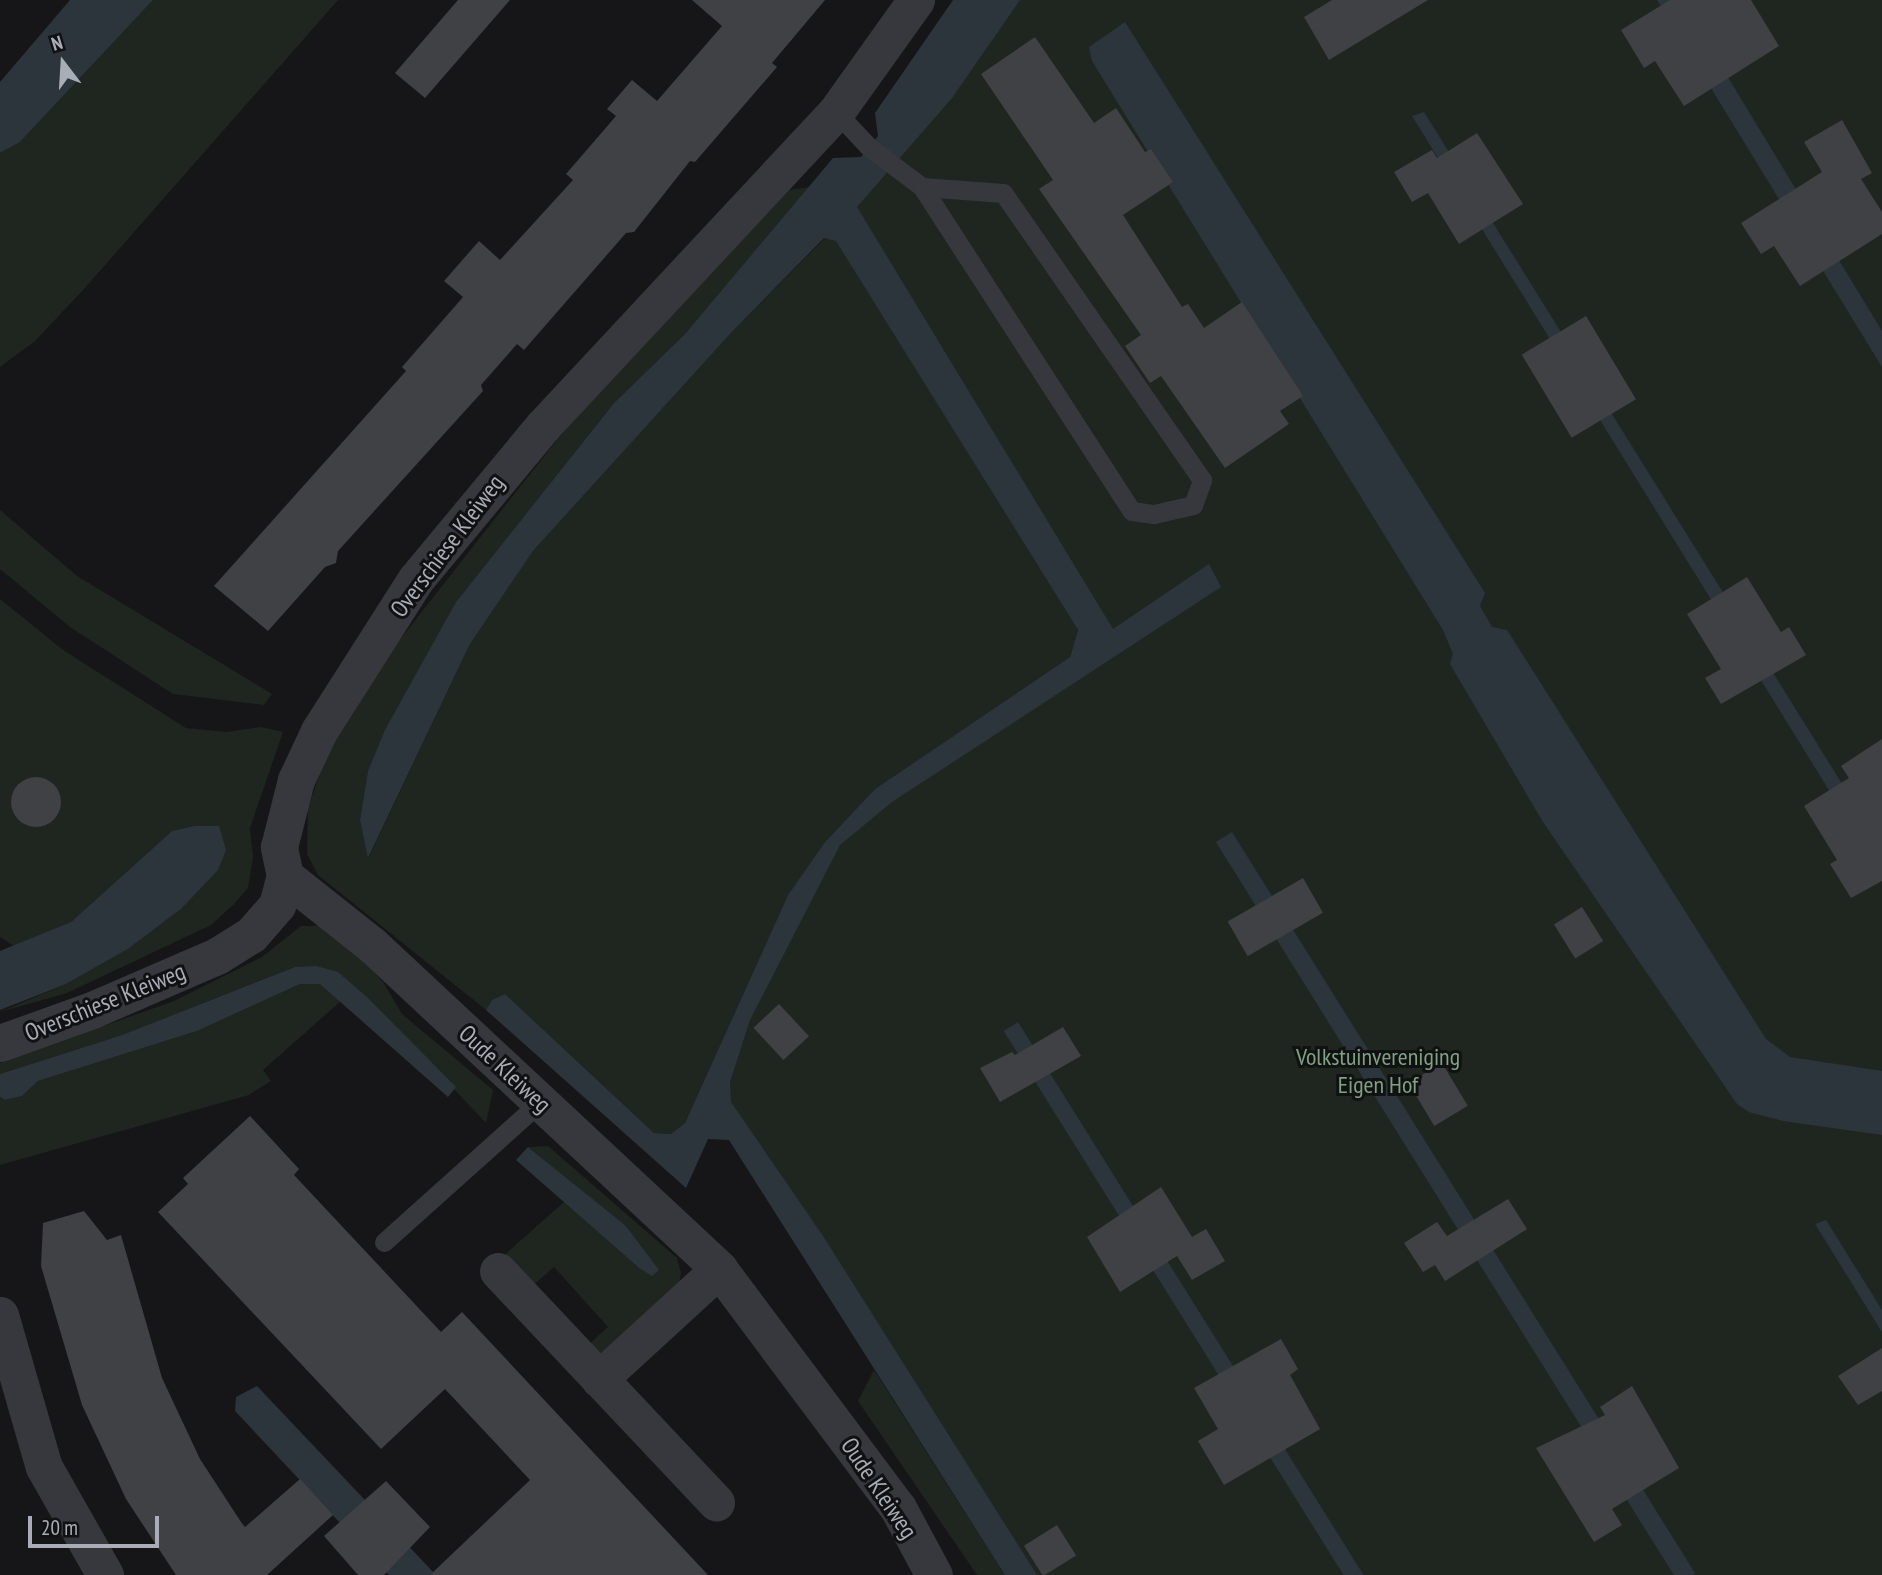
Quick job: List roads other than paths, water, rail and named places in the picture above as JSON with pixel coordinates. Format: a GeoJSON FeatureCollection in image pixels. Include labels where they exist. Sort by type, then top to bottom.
{"type":"FeatureCollection","features":[{"type":"Feature","properties":{"kind":"street","name":"Overschiese Kleiweg"},"geometry":{"type":"LineString","coordinates":[[0,1043],[92,1010],[218,956],[251,935],[276,905],[285,876],[279,847],[296,780],[319,731],[416,579],[543,426],[836,112],[916,0]]}},
{"type":"Feature","properties":{"kind":"street","name":"Oude Kleiweg"},"geometry":{"type":"LineString","coordinates":[[285,876],[372,945],[719,1269],[898,1508],[934,1575]]}},
{"type":"Feature","properties":{"kind":"street"},"geometry":{"type":"LineString","coordinates":[[600,1379],[719,1269]]}},
{"type":"Feature","properties":{"kind":"street"},"geometry":{"type":"LineString","coordinates":[[498,1271],[716,1502]]}},
{"type":"Feature","properties":{"kind":"street"},"geometry":{"type":"LineString","coordinates":[[0,1315],[44,1467],[105,1575]]}},
{"type":"Feature","properties":{"kind":"lane"},"geometry":{"type":"LineString","coordinates":[[836,112],[869,147],[922,187],[1132,511],[1154,514],[1193,505],[1202,480],[1003,193],[922,187]]}},
{"type":"Feature","properties":{"kind":"lane"},"geometry":{"type":"LineString","coordinates":[[384,1242],[540,1102]]}},
{"type":"Feature","properties":{"kind":"park label","name":"Volkstuinvereniging Eigen Hof"},"geometry":{"type":"Point","coordinates":[1378,1071]}}]}
